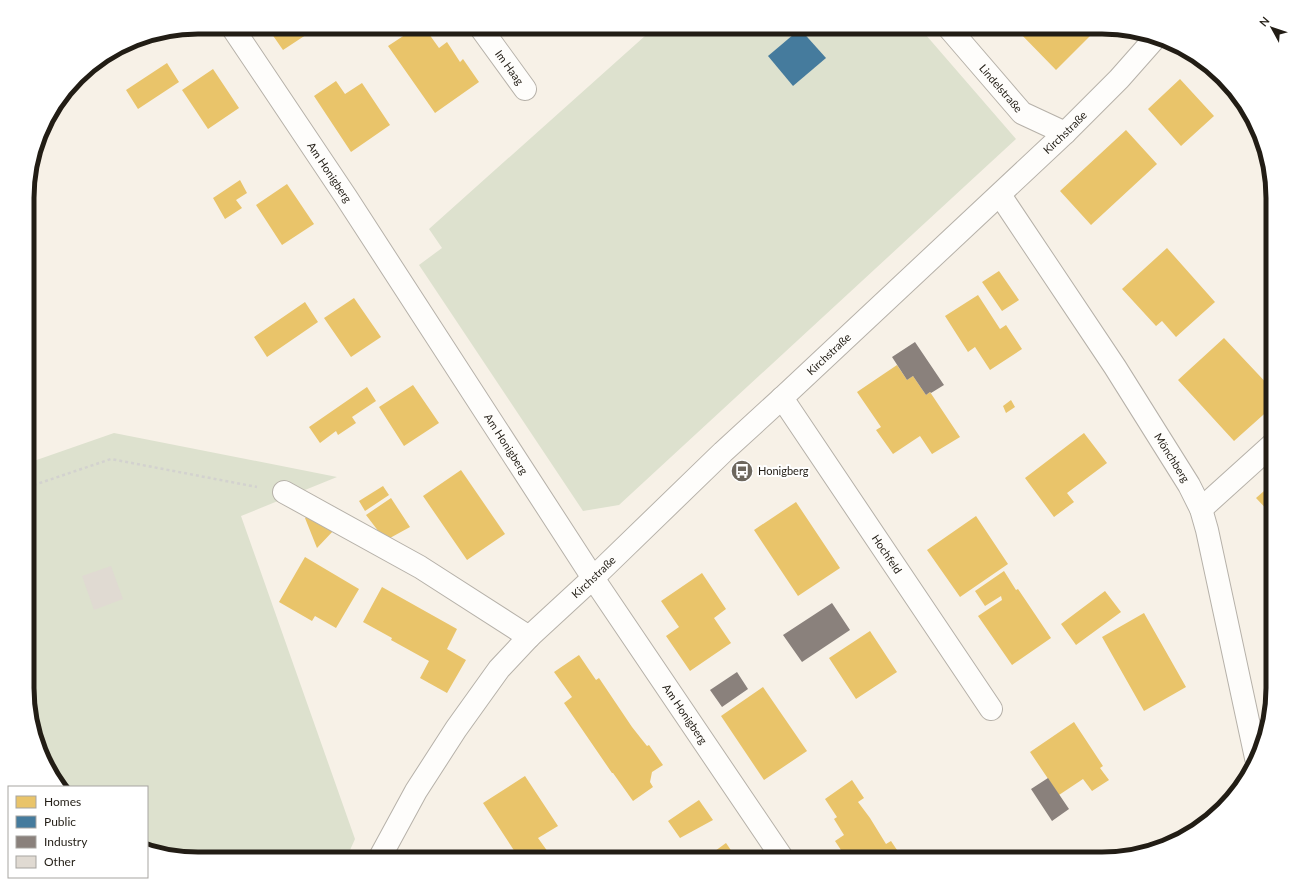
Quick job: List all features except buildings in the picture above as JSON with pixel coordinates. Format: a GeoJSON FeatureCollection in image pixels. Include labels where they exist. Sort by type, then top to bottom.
{"type":"FeatureCollection","features":[{"type":"Feature","properties":{"kind":"street","name":"Am Honigberg"},"geometry":{"type":"LineString","coordinates":[[237,34],[346,197],[593,578],[778,852]]}},
{"type":"Feature","properties":{"kind":"street","name":"Im Haag"},"geometry":{"type":"LineString","coordinates":[[485,34],[524,89]]}},
{"type":"Feature","properties":{"kind":"street","name":"Lindelstraße"},"geometry":{"type":"LineString","coordinates":[[954,34],[1022,113],[1065,133]]}},
{"type":"Feature","properties":{"kind":"street","name":"Kirchstraße"},"geometry":{"type":"LineString","coordinates":[[383,852],[416,791],[456,729],[499,670],[529,636],[593,578],[717,457],[1065,133],[1119,79],[1152,42]]}},
{"type":"Feature","properties":{"kind":"street","name":"Mönchberg"},"geometry":{"type":"LineString","coordinates":[[1000,195],[1115,367],[1189,485],[1201,509],[1209,538],[1254,750]]}},
{"type":"Feature","properties":{"kind":"street","name":"Hochfeld"},"geometry":{"type":"LineString","coordinates":[[782,398],[991,710]]}},
{"type":"Feature","properties":{"kind":"street"},"geometry":{"type":"LineString","coordinates":[[1201,509],[1266,450]]}},
{"type":"Feature","properties":{"kind":"street"},"geometry":{"type":"LineString","coordinates":[[284,492],[420,567],[529,636]]}},
{"type":"Feature","properties":{"kind":"path"},"geometry":{"type":"LineString","coordinates":[[34,485],[111,459],[284,492]]}},
{"type":"Feature","properties":{"kind":"green space"},"geometry":{"type":"Polygon","coordinates":[[[647,34],[925,34],[1016,139],[619,505],[583,511],[419,265],[442,248],[429,229],[647,34]]]}},
{"type":"Feature","properties":{"kind":"green space"},"geometry":{"type":"Polygon","coordinates":[[[114,433],[337,477],[241,516],[355,839],[349,852],[187,852],[166,849],[148,844],[148,786],[67,786],[46,751],[35,710],[34,461],[114,433]]]}},
{"type":"Feature","properties":{"kind":"place","name":"Honigberg"},"geometry":{"type":"Point","coordinates":[742,471]}}]}
